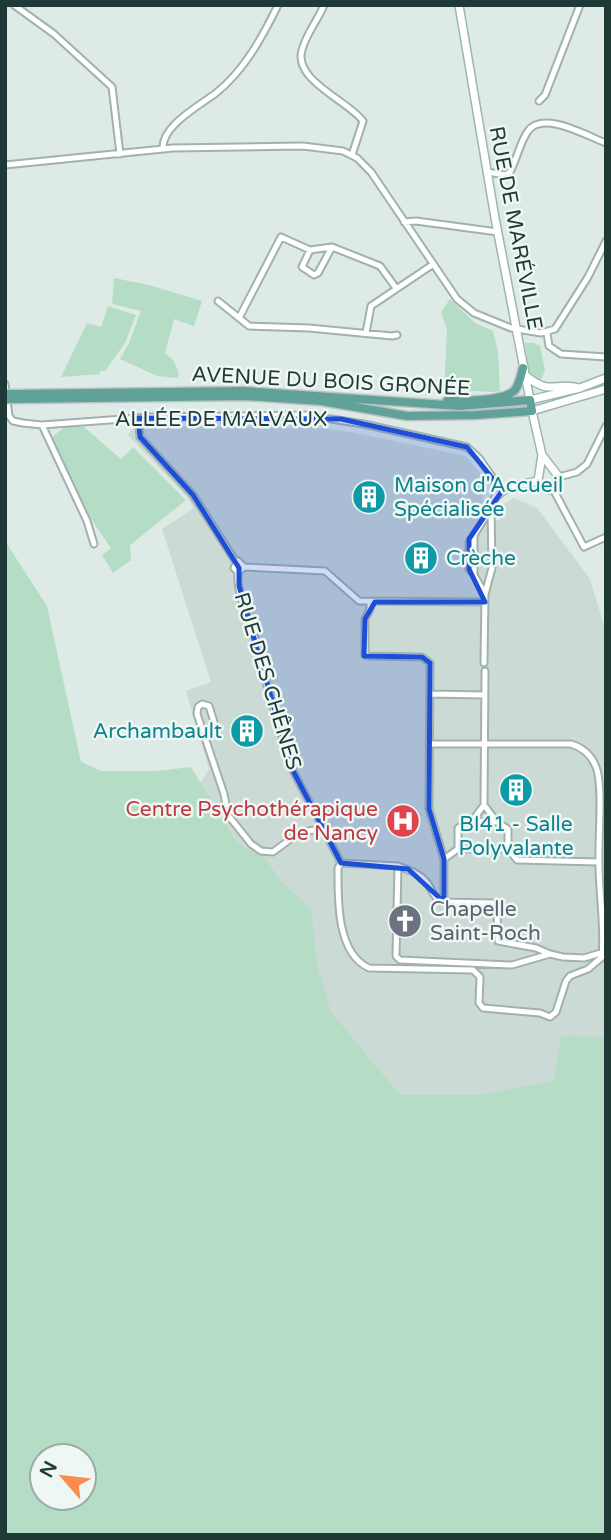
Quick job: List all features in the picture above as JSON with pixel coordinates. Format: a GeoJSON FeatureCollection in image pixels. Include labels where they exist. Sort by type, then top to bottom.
{"type":"FeatureCollection","features":[{"type":"Feature","properties":{"kind":"main road","name":"RUE DE MARÉVILLE"},"geometry":{"type":"LineString","coordinates":[[459,5],[516,330],[542,455],[541,471]]}},
{"type":"Feature","properties":{"kind":"main road"},"geometry":{"type":"LineString","coordinates":[[410,404],[416,401],[505,396],[516,388],[524,371],[546,388],[570,385],[580,388]]}},
{"type":"Feature","properties":{"kind":"main road"},"geometry":{"type":"LineString","coordinates":[[530,400],[580,388],[606,378]]}},
{"type":"Feature","properties":{"kind":"main road"},"geometry":{"type":"LineString","coordinates":[[532,411],[606,389]]}},
{"type":"Feature","properties":{"kind":"main road","name":"AVENUE DU BOIS GRONÉE"},"geometry":{"type":"LineString","coordinates":[[10,396],[244,391],[460,407],[530,400]]}},
{"type":"Feature","properties":{"kind":"main road","name":"AVENUE DU BOIS GRONÉE"},"geometry":{"type":"LineString","coordinates":[[10,396],[245,396],[321,401],[407,416],[532,411]]}},
{"type":"Feature","properties":{"kind":"main road","name":"RUE DE MARÉVILLE"},"geometry":{"type":"LineString","coordinates":[[542,455],[551,468]]}},
{"type":"Feature","properties":{"kind":"main road"},"geometry":{"type":"LineString","coordinates":[[551,468],[559,477],[558,484],[553,489],[545,489],[538,481],[541,471],[551,468]]}},
{"type":"Feature","properties":{"kind":"main road"},"geometry":{"type":"LineString","coordinates":[[491,507],[495,496],[502,491],[538,481]]}},
{"type":"Feature","properties":{"kind":"street"},"geometry":{"type":"LineString","coordinates":[[14,5],[54,34],[112,87],[120,154]]}},
{"type":"Feature","properties":{"kind":"street"},"geometry":{"type":"LineString","coordinates":[[163,149],[166,133],[218,91],[251,53],[278,5]]}},
{"type":"Feature","properties":{"kind":"street"},"geometry":{"type":"LineString","coordinates":[[324,5],[304,42],[301,61],[306,74],[363,121],[352,155]]}},
{"type":"Feature","properties":{"kind":"street"},"geometry":{"type":"LineString","coordinates":[[539,101],[545,95],[580,5]]}},
{"type":"Feature","properties":{"kind":"street"},"geometry":{"type":"LineString","coordinates":[[487,172],[506,175],[510,172],[528,130],[542,121],[552,122],[606,143]]}},
{"type":"Feature","properties":{"kind":"street"},"geometry":{"type":"LineString","coordinates":[[5,165],[173,148],[321,146],[336,149],[352,155],[370,173],[457,299],[474,313],[516,330],[547,333],[556,328],[606,242]]}},
{"type":"Feature","properties":{"kind":"street"},"geometry":{"type":"LineString","coordinates":[[404,222],[416,221],[498,232]]}},
{"type":"Feature","properties":{"kind":"street"},"geometry":{"type":"LineString","coordinates":[[239,318],[277,240],[284,237],[310,250],[332,247],[380,266],[396,288]]}},
{"type":"Feature","properties":{"kind":"street"},"geometry":{"type":"LineString","coordinates":[[310,250],[302,267],[314,275],[318,273],[332,247]]}},
{"type":"Feature","properties":{"kind":"street"},"geometry":{"type":"LineString","coordinates":[[366,333],[371,306],[432,265]]}},
{"type":"Feature","properties":{"kind":"street"},"geometry":{"type":"LineString","coordinates":[[218,301],[251,327],[295,327],[392,337],[397,335]]}},
{"type":"Feature","properties":{"kind":"street"},"geometry":{"type":"LineString","coordinates":[[547,333],[549,346],[557,353],[606,357]]}},
{"type":"Feature","properties":{"kind":"street","name":"ALLÉE DE MALVAUX"},"geometry":{"type":"LineString","coordinates":[[5,384],[10,419],[23,424],[138,418],[304,415],[364,424],[467,447],[479,458],[502,491]]}},
{"type":"Feature","properties":{"kind":"street"},"geometry":{"type":"LineString","coordinates":[[138,418],[140,437],[193,495],[236,562],[241,562],[244,567]]}},
{"type":"Feature","properties":{"kind":"street"},"geometry":{"type":"LineString","coordinates":[[42,425],[87,521],[94,544]]}},
{"type":"Feature","properties":{"kind":"street"},"geometry":{"type":"LineString","coordinates":[[559,477],[583,468],[606,426]]}},
{"type":"Feature","properties":{"kind":"street"},"geometry":{"type":"LineString","coordinates":[[553,489],[584,548],[606,537]]}},
{"type":"Feature","properties":{"kind":"street"},"geometry":{"type":"LineString","coordinates":[[485,594],[474,575],[474,534],[491,507]]}},
{"type":"Feature","properties":{"kind":"street"},"geometry":{"type":"LineString","coordinates":[[484,663],[485,594],[492,568],[491,507]]}},
{"type":"Feature","properties":{"kind":"street","name":"RUE DES CHÊNES"},"geometry":{"type":"LineString","coordinates":[[236,562],[234,568],[238,572],[239,586],[264,665],[265,679],[291,767],[341,863]]}},
{"type":"Feature","properties":{"kind":"street"},"geometry":{"type":"LineString","coordinates":[[238,572],[244,567],[325,571],[355,599],[370,601],[485,602]]}},
{"type":"Feature","properties":{"kind":"street"},"geometry":{"type":"LineString","coordinates":[[370,601],[370,609],[365,619],[365,654],[425,657],[430,663],[429,809],[444,859],[444,902]]}},
{"type":"Feature","properties":{"kind":"street"},"geometry":{"type":"LineString","coordinates":[[485,671],[484,804],[497,822],[508,829],[508,849],[517,860],[598,862]]}},
{"type":"Feature","properties":{"kind":"street"},"geometry":{"type":"LineString","coordinates":[[430,694],[484,695]]}},
{"type":"Feature","properties":{"kind":"street"},"geometry":{"type":"LineString","coordinates":[[214,722],[209,706],[202,704],[198,707],[197,714],[224,794],[228,815],[251,845],[273,852],[300,832],[322,829]]}},
{"type":"Feature","properties":{"kind":"street"},"geometry":{"type":"LineString","coordinates":[[429,744],[571,744],[589,754],[598,774],[598,862],[604,952],[594,966],[570,976],[553,1016],[483,1008],[480,1003],[480,977],[477,972],[369,968],[363,965],[345,938],[338,911],[338,868],[341,863],[398,866],[418,874],[437,901],[495,905],[498,941],[536,948],[563,957],[584,958],[604,952]]}},
{"type":"Feature","properties":{"kind":"street"},"geometry":{"type":"LineString","coordinates":[[458,849],[458,828],[470,821],[484,804]]}},
{"type":"Feature","properties":{"kind":"street"},"geometry":{"type":"LineString","coordinates":[[470,821],[497,822]]}},
{"type":"Feature","properties":{"kind":"street"},"geometry":{"type":"LineString","coordinates":[[444,859],[458,849],[508,849]]}},
{"type":"Feature","properties":{"kind":"street"},"geometry":{"type":"LineString","coordinates":[[398,866],[397,956],[400,960],[512,965],[550,954]]}},
{"type":"Feature","properties":{"kind":"highlighted area"},"geometry":{"type":"Polygon","coordinates":[[[138,418],[341,419],[467,447],[502,491],[469,539],[469,569],[485,602],[375,602],[365,619],[364,656],[422,657],[430,663],[429,809],[444,859],[444,902],[408,869],[341,863],[291,767],[239,586],[239,568],[193,495],[140,437],[138,418]]]}},
{"type":"Feature","properties":{"kind":"shaded area","name":"Centre Psychothérapique de Nancy"},"geometry":{"type":"Polygon","coordinates":[[[134,426],[319,428],[466,456],[485,480],[481,513],[491,520],[499,520],[504,504],[514,498],[537,508],[590,579],[606,632],[606,1137],[413,1175],[197,788],[209,769],[186,691],[211,682],[162,529],[194,508],[187,497],[128,435],[134,426]]]}},
{"type":"Feature","properties":{"kind":"green space"},"geometry":{"type":"Polygon","coordinates":[[[114,278],[202,301],[194,326],[174,319],[165,353],[174,361],[179,374],[177,378],[157,376],[120,359],[141,311],[112,304],[114,278]]]}},
{"type":"Feature","properties":{"kind":"green space"},"geometry":{"type":"Polygon","coordinates":[[[450,299],[475,323],[493,331],[498,352],[500,391],[444,394],[447,330],[441,312],[450,299]]]}},
{"type":"Feature","properties":{"kind":"green space"},"geometry":{"type":"Polygon","coordinates":[[[108,306],[136,315],[125,343],[100,374],[61,377],[87,323],[101,327],[108,306]]]}},
{"type":"Feature","properties":{"kind":"green space"},"geometry":{"type":"Polygon","coordinates":[[[525,343],[540,346],[545,370],[540,383],[529,371],[525,343]]]}},
{"type":"Feature","properties":{"kind":"green space"},"geometry":{"type":"Polygon","coordinates":[[[65,427],[84,427],[121,459],[133,447],[186,500],[130,545],[131,560],[113,573],[102,555],[111,548],[76,494],[55,448],[53,436],[65,427]]]}},
{"type":"Feature","properties":{"kind":"green space"},"geometry":{"type":"Polygon","coordinates":[[[5,541],[47,606],[81,762],[101,771],[155,771],[191,767],[237,843],[266,859],[280,880],[311,909],[317,966],[331,1012],[400,1095],[479,1095],[554,1081],[561,1036],[606,1037],[606,1535],[5,1535],[5,541]]]}},
{"type":"Feature","properties":{"kind":"place","name":"Maison d'Accueil Spécialisée"},"geometry":{"type":"Point","coordinates":[369,497]}},
{"type":"Feature","properties":{"kind":"place","name":"Crèche"},"geometry":{"type":"Point","coordinates":[421,558]}},
{"type":"Feature","properties":{"kind":"place","name":"Archambault"},"geometry":{"type":"Point","coordinates":[247,731]}},
{"type":"Feature","properties":{"kind":"place","name":"BI41 - Salle Polyvalante"},"geometry":{"type":"Point","coordinates":[516,790]}},
{"type":"Feature","properties":{"kind":"place","name":"Centre Psychothérapique de Nancy"},"geometry":{"type":"Point","coordinates":[403,821]}},
{"type":"Feature","properties":{"kind":"place","name":"Chapelle Saint-Roch"},"geometry":{"type":"Point","coordinates":[405,921]}}]}
